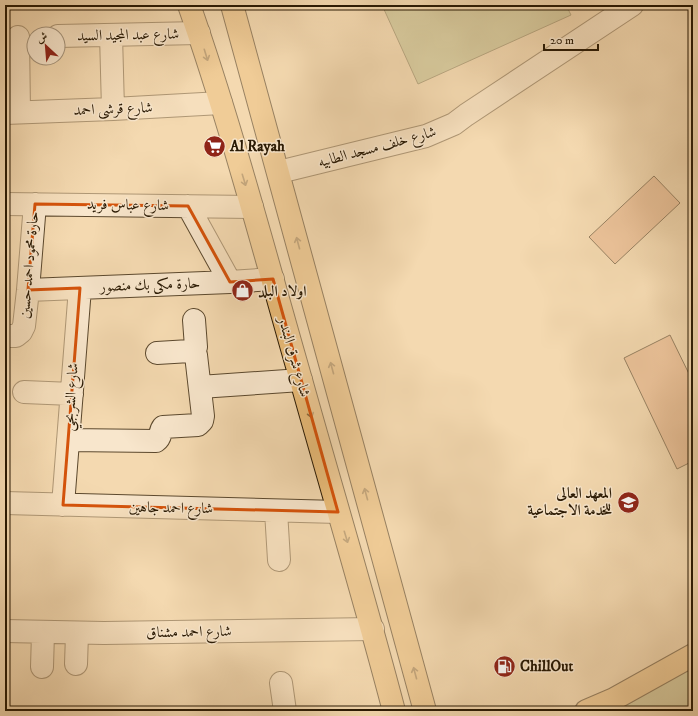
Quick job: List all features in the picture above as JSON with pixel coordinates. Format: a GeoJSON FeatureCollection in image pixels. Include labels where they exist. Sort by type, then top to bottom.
{"type":"FeatureCollection","features":[{"type":"Feature","properties":{"kind":"main road","name":"شارع شرق البندر"},"geometry":{"type":"LineString","coordinates":[[189,5],[221,103],[252,207],[338,512],[373,629],[394,711]]}},
{"type":"Feature","properties":{"kind":"main road"},"geometry":{"type":"LineString","coordinates":[[232,5],[279,172],[425,711]]}},
{"type":"Feature","properties":{"kind":"main road"},"geometry":{"type":"LineString","coordinates":[[586,711],[614,699],[693,655]]}},
{"type":"Feature","properties":{"kind":"street","name":"شارع خلف مسجد الطابيه"},"geometry":{"type":"LineString","coordinates":[[279,172],[412,140],[440,130],[466,115],[632,5]]}},
{"type":"Feature","properties":{"kind":"street","name":"شارع عبد المجيد السيد"},"geometry":{"type":"LineString","coordinates":[[66,36],[199,33]]}},
{"type":"Feature","properties":{"kind":"street"},"geometry":{"type":"LineString","coordinates":[[111,35],[113,109]]}},
{"type":"Feature","properties":{"kind":"street"},"geometry":{"type":"LineString","coordinates":[[12,112],[19,37]]}},
{"type":"Feature","properties":{"kind":"street","name":"شارع قرشى احمد"},"geometry":{"type":"LineString","coordinates":[[12,112],[113,109],[221,103]]}},
{"type":"Feature","properties":{"kind":"street","name":"شارع عباس فريد"},"geometry":{"type":"LineString","coordinates":[[5,204],[252,207]]}},
{"type":"Feature","properties":{"kind":"street","name":"حارة محمود احمد حسين"},"geometry":{"type":"LineString","coordinates":[[5,336],[16,336],[21,332],[24,326],[35,204]]}},
{"type":"Feature","properties":{"kind":"street"},"geometry":{"type":"LineString","coordinates":[[188,206],[230,282]]}},
{"type":"Feature","properties":{"kind":"street","name":"حارة مكى بك منصور"},"geometry":{"type":"LineString","coordinates":[[28,290],[272,279]]}},
{"type":"Feature","properties":{"kind":"street","name":"شارع الشربجي"},"geometry":{"type":"LineString","coordinates":[[63,506],[80,288]]}},
{"type":"Feature","properties":{"kind":"street"},"geometry":{"type":"LineString","coordinates":[[194,320],[196,347],[194,352]]}},
{"type":"Feature","properties":{"kind":"street"},"geometry":{"type":"LineString","coordinates":[[157,353],[194,352]]}},
{"type":"Feature","properties":{"kind":"street"},"geometry":{"type":"LineString","coordinates":[[68,440],[156,441],[161,436],[161,430],[163,427],[198,425],[202,421],[203,416],[198,358],[194,352]]}},
{"type":"Feature","properties":{"kind":"street"},"geometry":{"type":"LineString","coordinates":[[200,387],[301,380]]}},
{"type":"Feature","properties":{"kind":"street"},"geometry":{"type":"LineString","coordinates":[[24,392],[72,394]]}},
{"type":"Feature","properties":{"kind":"street","name":"شارع احمد جاهين"},"geometry":{"type":"LineString","coordinates":[[5,503],[63,506],[338,512]]}},
{"type":"Feature","properties":{"kind":"street"},"geometry":{"type":"LineString","coordinates":[[276,511],[279,560]]}},
{"type":"Feature","properties":{"kind":"street","name":"شارع احمد مشناق"},"geometry":{"type":"LineString","coordinates":[[5,631],[77,634],[373,629]]}},
{"type":"Feature","properties":{"kind":"street"},"geometry":{"type":"LineString","coordinates":[[42,667],[43,633]]}},
{"type":"Feature","properties":{"kind":"street"},"geometry":{"type":"LineString","coordinates":[[76,664],[77,634]]}},
{"type":"Feature","properties":{"kind":"street"},"geometry":{"type":"LineString","coordinates":[[281,682],[285,711]]}},
{"type":"Feature","properties":{"kind":"highlighted area"},"geometry":{"type":"Polygon","coordinates":[[[35,204],[188,206],[230,282],[273,279],[338,512],[63,505],[80,288],[28,290],[35,204]]]}},
{"type":"Feature","properties":{"kind":"green space"},"geometry":{"type":"Polygon","coordinates":[[[382,5],[566,5],[571,15],[418,84],[382,5]]]}},
{"type":"Feature","properties":{"kind":"green space"},"geometry":{"type":"Polygon","coordinates":[[[693,668],[693,711],[610,711],[693,668]]]}},
{"type":"Feature","properties":{"kind":"building"},"geometry":{"type":"Polygon","coordinates":[[[654,176],[680,203],[615,264],[589,237],[654,176]]]}},
{"type":"Feature","properties":{"kind":"building"},"geometry":{"type":"Polygon","coordinates":[[[670,335],[693,382],[693,461],[677,469],[624,358],[670,335]]]}},
{"type":"Feature","properties":{"kind":"place","name":"Al Rayah"},"geometry":{"type":"Point","coordinates":[214,146]}},
{"type":"Feature","properties":{"kind":"place","name":"اولاد البلد"},"geometry":{"type":"Point","coordinates":[243,291]}},
{"type":"Feature","properties":{"kind":"place","name":"المعهد العالى للخدمة الاجتماعية"},"geometry":{"type":"Point","coordinates":[628,502]}},
{"type":"Feature","properties":{"kind":"place","name":"ChillOut"},"geometry":{"type":"Point","coordinates":[504,666]}}]}
